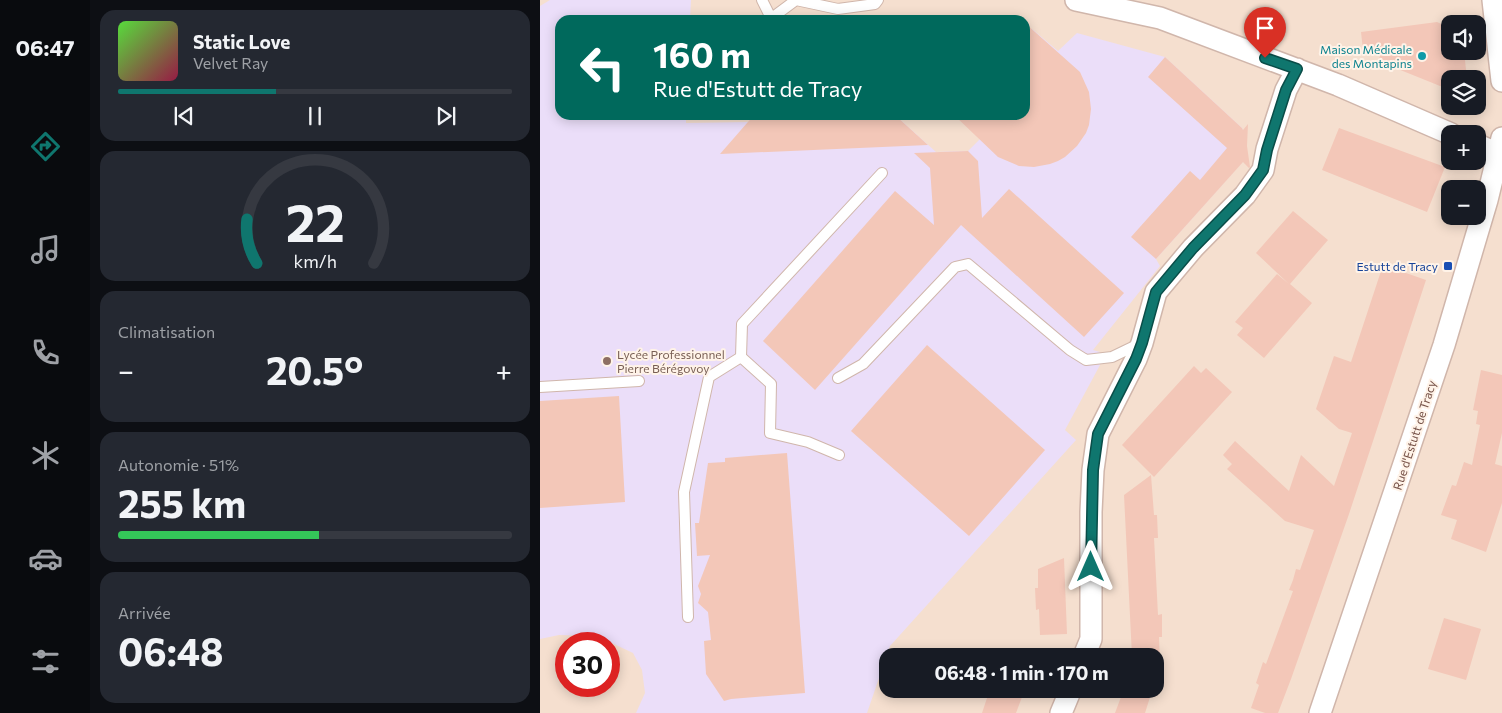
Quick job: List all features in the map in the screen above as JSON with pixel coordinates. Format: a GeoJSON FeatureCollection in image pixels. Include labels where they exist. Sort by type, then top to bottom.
{"type":"FeatureCollection","features":[{"type":"Feature","properties":{"kind":"street"},"geometry":{"type":"LineString","coordinates":[[1076,0],[1160,18],[1297,69],[1441,129]]}},
{"type":"Feature","properties":{"kind":"street"},"geometry":{"type":"LineString","coordinates":[[1493,0],[1502,81]]}},
{"type":"Feature","properties":{"kind":"street"},"geometry":{"type":"LineString","coordinates":[[1087,648],[1091,639],[1091,512],[1093,470],[1098,434],[1136,359],[1156,292],[1193,248],[1245,195],[1263,170],[1267,150],[1286,90],[1297,69]]}},
{"type":"Feature","properties":{"kind":"street","name":"Rue d'Estutt de Tracy"},"geometry":{"type":"LineString","coordinates":[[1320,713],[1444,345],[1487,200],[1500,146],[1486,145]]}},
{"type":"Feature","properties":{"kind":"street"},"geometry":{"type":"LineString","coordinates":[[1061,713],[1067,698]]}},
{"type":"Feature","properties":{"kind":"lane"},"geometry":{"type":"LineString","coordinates":[[762,0],[768,15]]}},
{"type":"Feature","properties":{"kind":"lane"},"geometry":{"type":"LineString","coordinates":[[775,15],[796,0],[838,9],[875,4],[878,0]]}},
{"type":"Feature","properties":{"kind":"lane"},"geometry":{"type":"LineString","coordinates":[[839,455],[808,442],[770,433],[771,384],[741,357],[742,324],[882,173]]}},
{"type":"Feature","properties":{"kind":"lane"},"geometry":{"type":"LineString","coordinates":[[838,378],[863,364],[955,267],[968,264],[1070,350],[1086,360],[1112,357],[1142,343]]}},
{"type":"Feature","properties":{"kind":"lane"},"geometry":{"type":"LineString","coordinates":[[688,617],[684,492],[709,377],[741,357]]}},
{"type":"Feature","properties":{"kind":"lane"},"geometry":{"type":"LineString","coordinates":[[540,387],[639,381]]}},
{"type":"Feature","properties":{"kind":"shaded area"},"geometry":{"type":"Polygon","coordinates":[[[540,0],[1502,0],[1502,713],[540,713],[540,0]]]}},
{"type":"Feature","properties":{"kind":"shaded area"},"geometry":{"type":"Polygon","coordinates":[[[550,0],[691,0],[690,15],[555,15],[555,120],[686,120],[686,123],[748,122],[750,120],[901,120],[936,152],[968,151],[980,139],[960,120],[1030,120],[1032,29],[1058,51],[1077,33],[1165,57],[1242,128],[1246,137],[1246,158],[1156,259],[1160,266],[1093,350],[1100,352],[1100,365],[1065,430],[1076,440],[889,648],[879,648],[879,678],[867,713],[636,713],[645,693],[642,670],[633,653],[620,647],[620,632],[555,632],[555,636],[540,639],[540,6],[550,0]]]}},
{"type":"Feature","properties":{"kind":"building","name":"Maison Médicale des Montapins"},"geometry":{"type":"Polygon","coordinates":[[[1437,22],[1441,24],[1441,60],[1465,60],[1466,70],[1441,70],[1441,86],[1378,61],[1383,49],[1363,50],[1361,32],[1437,22]]]}},
{"type":"Feature","properties":{"kind":"building"},"geometry":{"type":"Polygon","coordinates":[[[1030,27],[1080,72],[1089,92],[1091,109],[1089,125],[1077,146],[1065,157],[1050,164],[1034,167],[1019,166],[998,157],[959,120],[1030,120],[1030,27]]]}},
{"type":"Feature","properties":{"kind":"building"},"geometry":{"type":"Polygon","coordinates":[[[1165,57],[1243,130],[1248,124],[1247,146],[1250,167],[1243,162],[1156,259],[1131,237],[1190,171],[1200,180],[1227,148],[1148,77],[1165,57]]]}},
{"type":"Feature","properties":{"kind":"building"},"geometry":{"type":"Polygon","coordinates":[[[750,120],[900,120],[928,145],[720,154],[750,120]]]}},
{"type":"Feature","properties":{"kind":"building"},"geometry":{"type":"Polygon","coordinates":[[[1339,128],[1441,166],[1441,170],[1444,170],[1427,212],[1322,170],[1339,128]]]}},
{"type":"Feature","properties":{"kind":"building"},"geometry":{"type":"Polygon","coordinates":[[[968,151],[978,161],[982,218],[1009,189],[1124,293],[1084,337],[961,225],[815,390],[763,341],[895,191],[934,225],[930,168],[914,153],[968,151]]]}},
{"type":"Feature","properties":{"kind":"building"},"geometry":{"type":"Polygon","coordinates":[[[1293,211],[1328,240],[1290,284],[1312,303],[1264,358],[1237,335],[1243,328],[1235,322],[1277,274],[1289,284],[1256,253],[1293,211]]]}},
{"type":"Feature","properties":{"kind":"building"},"geometry":{"type":"Polygon","coordinates":[[[1383,265],[1426,280],[1349,514],[1291,679],[1278,713],[1265,713],[1251,708],[1259,685],[1256,683],[1263,662],[1266,664],[1293,591],[1289,590],[1296,569],[1300,570],[1314,530],[1285,521],[1227,469],[1232,464],[1223,455],[1235,441],[1289,491],[1301,455],[1334,486],[1352,433],[1339,429],[1316,409],[1334,356],[1351,362],[1383,265]]]}},
{"type":"Feature","properties":{"kind":"building"},"geometry":{"type":"Polygon","coordinates":[[[927,345],[1045,450],[969,536],[851,431],[927,345]]]}},
{"type":"Feature","properties":{"kind":"building"},"geometry":{"type":"Polygon","coordinates":[[[1194,366],[1201,373],[1206,368],[1232,392],[1154,477],[1122,445],[1194,366]]]}},
{"type":"Feature","properties":{"kind":"building"},"geometry":{"type":"Polygon","coordinates":[[[1481,370],[1502,375],[1502,433],[1495,464],[1502,466],[1502,503],[1486,552],[1451,539],[1457,520],[1441,515],[1452,485],[1456,486],[1464,462],[1472,465],[1480,425],[1476,424],[1478,411],[1473,410],[1481,370]]]}},
{"type":"Feature","properties":{"kind":"building"},"geometry":{"type":"Polygon","coordinates":[[[619,396],[625,502],[540,508],[540,401],[619,396]]]}},
{"type":"Feature","properties":{"kind":"building"},"geometry":{"type":"Polygon","coordinates":[[[787,453],[805,693],[724,701],[706,674],[704,641],[711,640],[708,612],[698,603],[701,594],[698,586],[710,555],[697,556],[695,523],[699,523],[708,463],[725,462],[725,458],[787,453]]]}},
{"type":"Feature","properties":{"kind":"building"},"geometry":{"type":"Polygon","coordinates":[[[1151,475],[1154,515],[1157,515],[1158,538],[1154,538],[1158,615],[1162,614],[1162,637],[1159,637],[1159,648],[1132,648],[1124,495],[1151,475]]]}},
{"type":"Feature","properties":{"kind":"building"},"geometry":{"type":"Polygon","coordinates":[[[1064,558],[1067,634],[1040,635],[1039,609],[1036,610],[1035,588],[1038,588],[1038,569],[1064,558]]]}},
{"type":"Feature","properties":{"kind":"building"},"geometry":{"type":"Polygon","coordinates":[[[1444,618],[1481,629],[1466,680],[1428,669],[1444,618]]]}},
{"type":"Feature","properties":{"kind":"building"},"geometry":{"type":"Polygon","coordinates":[[[987,698],[1022,698],[1016,713],[982,713],[987,698]]]}},
{"type":"Feature","properties":{"kind":"building"},"geometry":{"type":"Polygon","coordinates":[[[1121,698],[1150,698],[1145,713],[1115,713],[1121,698]]]}},
{"type":"Feature","properties":{"kind":"place","name":"Maison Médicale des Montapins"},"geometry":{"type":"Point","coordinates":[1422,56]}},
{"type":"Feature","properties":{"kind":"place","name":"Estutt de Tracy"},"geometry":{"type":"Point","coordinates":[1448,266]}},
{"type":"Feature","properties":{"kind":"place","name":"Lycée Professionnel Pierre Bérégovoy"},"geometry":{"type":"Point","coordinates":[607,361]}},
{"type":"Feature","properties":{"kind":"route"},"geometry":{"type":"LineString","coordinates":[[1091,567],[1093,470],[1098,434],[1136,359],[1156,292],[1193,248],[1245,195],[1263,170],[1267,150],[1286,90],[1297,69],[1265,58]]}}]}
